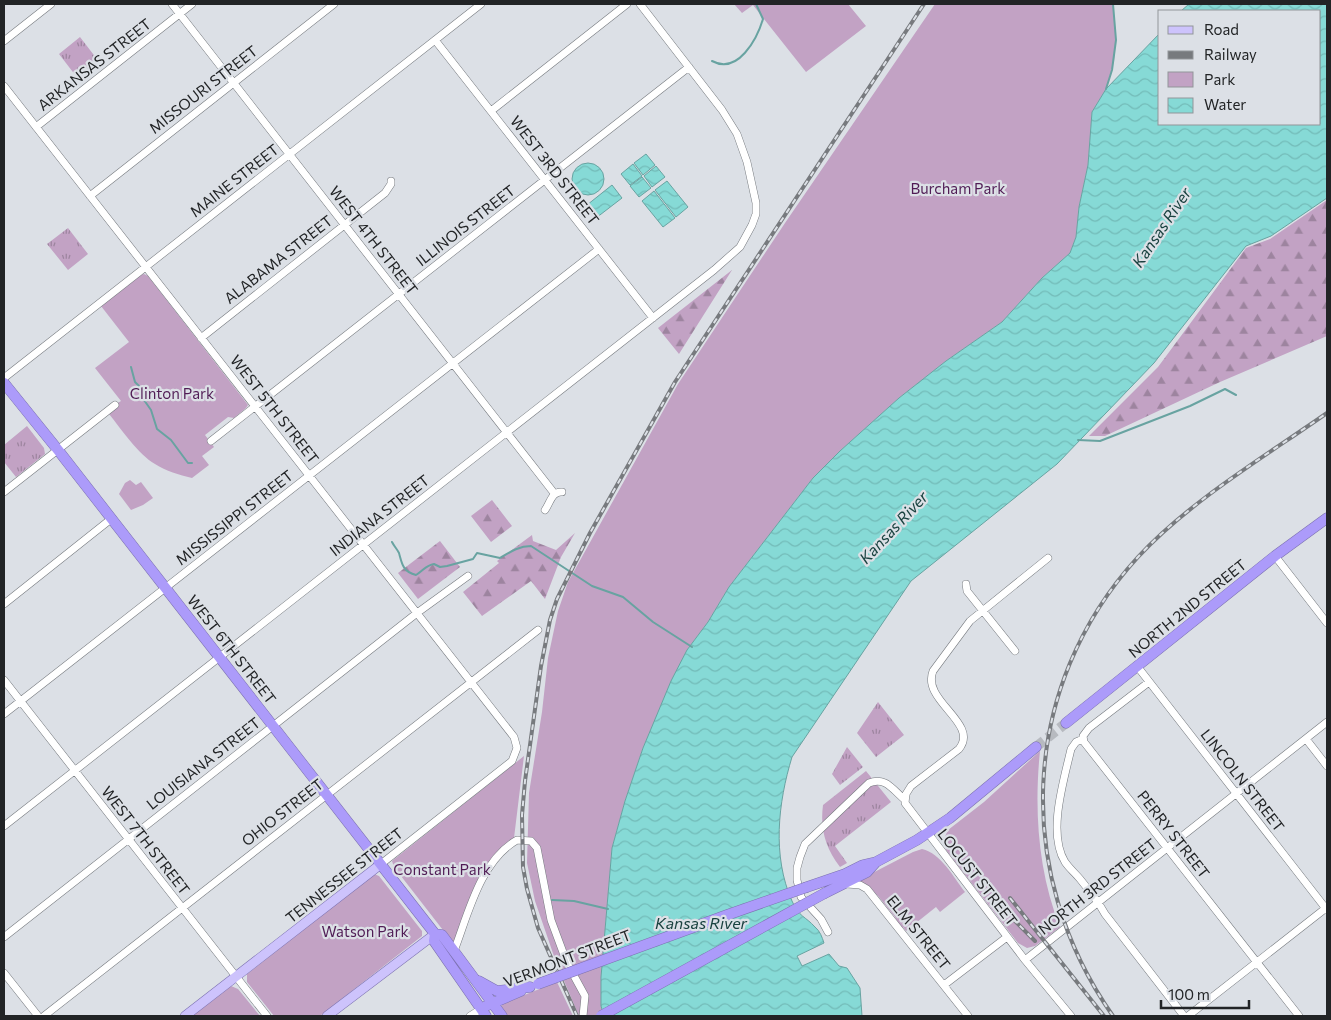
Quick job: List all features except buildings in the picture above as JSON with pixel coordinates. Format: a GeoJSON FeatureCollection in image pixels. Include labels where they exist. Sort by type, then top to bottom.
{"type":"FeatureCollection","features":[{"type":"Feature","properties":{"kind":"highway","name":"WEST 6TH STREET"},"geometry":{"type":"LineString","coordinates":[[4,383],[435,934],[442,935],[502,1016]]}},
{"type":"Feature","properties":{"kind":"highway","name":"NORTH 2ND STREET"},"geometry":{"type":"LineString","coordinates":[[1066,723],[1275,556],[1327,518]]}},
{"type":"Feature","properties":{"kind":"highway"},"geometry":{"type":"LineString","coordinates":[[601,1016],[825,893],[867,872],[876,862],[927,833],[963,808],[1036,746]]}},
{"type":"Feature","properties":{"kind":"highway","name":"VERMONT STREET"},"geometry":{"type":"LineString","coordinates":[[484,1013],[492,1003],[534,985],[845,874],[863,864],[876,862]]}},
{"type":"Feature","properties":{"kind":"highway","name":"WEST 6TH STREET"},"geometry":{"type":"LineString","coordinates":[[435,934],[434,941],[484,1013]]}},
{"type":"Feature","properties":{"kind":"highway"},"geometry":{"type":"LineString","coordinates":[[469,973],[497,991],[534,985]]}},
{"type":"Feature","properties":{"kind":"main road","name":"TENNESSEE STREET"},"geometry":{"type":"LineString","coordinates":[[185,1016],[381,864]]}},
{"type":"Feature","properties":{"kind":"main road"},"geometry":{"type":"LineString","coordinates":[[327,1016],[435,934]]}},
{"type":"Feature","properties":{"kind":"street"},"geometry":{"type":"LineString","coordinates":[[4,41],[51,4]]}},
{"type":"Feature","properties":{"kind":"street","name":"WEST 4TH STREET"},"geometry":{"type":"LineString","coordinates":[[172,4],[506,432],[558,492],[545,510]]}},
{"type":"Feature","properties":{"kind":"street","name":"ARKANSAS STREET"},"geometry":{"type":"LineString","coordinates":[[36,127],[192,4]]}},
{"type":"Feature","properties":{"kind":"street","name":"MISSOURI STREET"},"geometry":{"type":"LineString","coordinates":[[90,196],[334,4]]}},
{"type":"Feature","properties":{"kind":"street","name":"MAINE STREET"},"geometry":{"type":"LineString","coordinates":[[4,378],[481,4]]}},
{"type":"Feature","properties":{"kind":"street"},"geometry":{"type":"LineString","coordinates":[[491,111],[627,4]]}},
{"type":"Feature","properties":{"kind":"street"},"geometry":{"type":"LineString","coordinates":[[640,4],[689,67]]}},
{"type":"Feature","properties":{"kind":"street","name":"WEST 3RD STREET"},"geometry":{"type":"LineString","coordinates":[[435,40],[653,318]]}},
{"type":"Feature","properties":{"kind":"street","name":"ILLINOIS STREET"},"geometry":{"type":"LineString","coordinates":[[211,441],[689,67]]}},
{"type":"Feature","properties":{"kind":"street","name":"INDIANA STREET"},"geometry":{"type":"LineString","coordinates":[[4,826],[735,254],[748,236],[756,214],[753,185],[737,134],[722,110],[689,67]]}},
{"type":"Feature","properties":{"kind":"street","name":"WEST 5TH STREET"},"geometry":{"type":"LineString","coordinates":[[4,86],[514,737],[517,753]]}},
{"type":"Feature","properties":{"kind":"street","name":"ALABAMA STREET"},"geometry":{"type":"LineString","coordinates":[[201,338],[385,193],[391,181]]}},
{"type":"Feature","properties":{"kind":"street","name":"MISSISSIPPI STREET"},"geometry":{"type":"LineString","coordinates":[[4,714],[599,249]]}},
{"type":"Feature","properties":{"kind":"street"},"geometry":{"type":"LineString","coordinates":[[4,492],[115,405]]}},
{"type":"Feature","properties":{"kind":"street"},"geometry":{"type":"LineString","coordinates":[[4,604],[111,518]]}},
{"type":"Feature","properties":{"kind":"street"},"geometry":{"type":"LineString","coordinates":[[1275,556],[1327,623]]}},
{"type":"Feature","properties":{"kind":"street"},"geometry":{"type":"LineString","coordinates":[[905,800],[907,791],[911,786],[959,749],[964,740],[962,729],[934,692],[931,683],[933,671],[965,626],[982,610],[1048,558]]}},
{"type":"Feature","properties":{"kind":"street","name":"LOUISIANA STREET"},"geometry":{"type":"LineString","coordinates":[[4,937],[417,613],[468,576]]}},
{"type":"Feature","properties":{"kind":"street"},"geometry":{"type":"LineString","coordinates":[[966,584],[967,591],[1015,651]]}},
{"type":"Feature","properties":{"kind":"street","name":"OHIO STREET"},"geometry":{"type":"LineString","coordinates":[[44,1016],[538,630]]}},
{"type":"Feature","properties":{"kind":"street","name":"LINCOLN STREET"},"geometry":{"type":"LineString","coordinates":[[1137,666],[1327,909]]}},
{"type":"Feature","properties":{"kind":"street","name":"WEST 7TH STREET"},"geometry":{"type":"LineString","coordinates":[[4,680],[267,1016]]}},
{"type":"Feature","properties":{"kind":"street"},"geometry":{"type":"LineString","coordinates":[[1149,682],[1089,728],[1083,739],[1076,742],[1070,749],[1058,808],[1058,837],[1060,852],[1065,862],[1099,903],[1105,914],[1184,1016]]}},
{"type":"Feature","properties":{"kind":"street","name":"NORTH 3RD STREET"},"geometry":{"type":"LineString","coordinates":[[1025,960],[1327,722]]}},
{"type":"Feature","properties":{"kind":"street"},"geometry":{"type":"LineString","coordinates":[[1306,738],[1327,766]]}},
{"type":"Feature","properties":{"kind":"street","name":"PERRY STREET"},"geometry":{"type":"LineString","coordinates":[[1083,739],[1298,1016]]}},
{"type":"Feature","properties":{"kind":"street","name":"TENNESSEE STREET"},"geometry":{"type":"LineString","coordinates":[[381,864],[512,761],[517,753]]}},
{"type":"Feature","properties":{"kind":"street","name":"LOCUST STREET"},"geometry":{"type":"LineString","coordinates":[[828,932],[821,918],[801,897],[797,880],[797,868],[805,844],[869,784],[876,780],[884,781],[905,800],[906,806],[1025,960],[1071,1016]]}},
{"type":"Feature","properties":{"kind":"street"},"geometry":{"type":"LineString","coordinates":[[454,951],[476,890],[484,877],[500,855],[512,843],[522,839],[531,841],[537,848],[551,920],[567,963],[585,996],[583,1016]]}},
{"type":"Feature","properties":{"kind":"street","name":"ELM STREET"},"geometry":{"type":"LineString","coordinates":[[839,886],[853,883],[864,888],[902,931],[968,1016]]}},
{"type":"Feature","properties":{"kind":"street"},"geometry":{"type":"LineString","coordinates":[[1188,1016],[1327,909]]}},
{"type":"Feature","properties":{"kind":"street"},"geometry":{"type":"LineString","coordinates":[[944,985],[1007,937]]}},
{"type":"Feature","properties":{"kind":"street"},"geometry":{"type":"LineString","coordinates":[[4,973],[38,1016]]}},
{"type":"Feature","properties":{"kind":"street","name":"VERMONT STREET"},"geometry":{"type":"LineString","coordinates":[[470,1016],[484,1013]]}},
{"type":"Feature","properties":{"kind":"green space"},"geometry":{"type":"Polygon","coordinates":[[[734,4],[848,4],[866,26],[806,72],[753,5],[742,13],[734,4]]]}},
{"type":"Feature","properties":{"kind":"green space","name":"Burcham Park"},"geometry":{"type":"Polygon","coordinates":[[[935,4],[1113,4],[1116,40],[1114,61],[1106,89],[1092,112],[1088,165],[1079,207],[1076,237],[1070,253],[1042,278],[1002,322],[946,361],[899,398],[813,478],[729,587],[708,622],[687,650],[643,748],[612,848],[601,977],[601,1006],[604,1016],[579,1016],[556,962],[535,901],[527,863],[529,793],[542,712],[548,658],[558,611],[568,582],[678,384],[785,223],[935,4]]]}},
{"type":"Feature","properties":{"kind":"green space"},"geometry":{"type":"Polygon","coordinates":[[[80,37],[100,63],[79,80],[59,54],[80,37]]]}},
{"type":"Feature","properties":{"kind":"green space"},"geometry":{"type":"Polygon","coordinates":[[[1327,200],[1327,336],[1220,382],[1105,436],[1089,436],[1158,367],[1246,248],[1270,239],[1327,200]]]}},
{"type":"Feature","properties":{"kind":"green space"},"geometry":{"type":"Polygon","coordinates":[[[68,228],[88,254],[68,270],[47,244],[68,228]]]}},
{"type":"Feature","properties":{"kind":"green space"},"geometry":{"type":"Polygon","coordinates":[[[732,270],[679,354],[658,328],[732,270]]]}},
{"type":"Feature","properties":{"kind":"green space","name":"Clinton Park"},"geometry":{"type":"Polygon","coordinates":[[[144,274],[148,276],[248,405],[234,418],[228,417],[205,435],[214,447],[202,456],[209,465],[192,478],[159,466],[136,448],[109,414],[118,407],[116,404],[121,401],[95,368],[129,342],[101,306],[144,274]]]}},
{"type":"Feature","properties":{"kind":"green space"},"geometry":{"type":"Polygon","coordinates":[[[27,426],[44,448],[45,454],[16,477],[4,462],[4,445],[27,426]]]}},
{"type":"Feature","properties":{"kind":"green space"},"geometry":{"type":"Polygon","coordinates":[[[130,480],[136,485],[141,482],[153,498],[131,510],[119,494],[125,483],[130,480]]]}},
{"type":"Feature","properties":{"kind":"green space"},"geometry":{"type":"Polygon","coordinates":[[[492,500],[512,526],[491,542],[471,516],[492,500]]]}},
{"type":"Feature","properties":{"kind":"green space"},"geometry":{"type":"Polygon","coordinates":[[[575,533],[561,557],[545,599],[531,581],[482,616],[463,592],[499,563],[497,561],[532,535],[533,541],[556,550],[575,533]]]}},
{"type":"Feature","properties":{"kind":"green space"},"geometry":{"type":"Polygon","coordinates":[[[440,541],[460,567],[418,599],[398,573],[440,541]]]}},
{"type":"Feature","properties":{"kind":"green space"},"geometry":{"type":"Polygon","coordinates":[[[878,702],[904,735],[876,757],[857,733],[878,702]]]}},
{"type":"Feature","properties":{"kind":"green space"},"geometry":{"type":"Polygon","coordinates":[[[847,747],[863,767],[840,785],[832,774],[847,747]]]}},
{"type":"Feature","properties":{"kind":"green space"},"geometry":{"type":"Polygon","coordinates":[[[1040,751],[1038,818],[1042,863],[1060,927],[1035,946],[1027,948],[1018,943],[946,850],[944,839],[948,830],[984,802],[1040,751]]]}},
{"type":"Feature","properties":{"kind":"green space","name":"Constant Park"},"geometry":{"type":"Polygon","coordinates":[[[524,756],[514,838],[480,875],[453,943],[394,867],[392,861],[524,756]]]}},
{"type":"Feature","properties":{"kind":"green space"},"geometry":{"type":"Polygon","coordinates":[[[866,771],[891,802],[835,846],[847,863],[840,867],[831,853],[825,838],[822,822],[823,805],[866,771]]]}},
{"type":"Feature","properties":{"kind":"green space"},"geometry":{"type":"Polygon","coordinates":[[[922,849],[929,851],[941,861],[965,892],[940,912],[936,907],[906,931],[903,927],[901,929],[895,917],[878,896],[859,882],[859,880],[922,849]]]}},
{"type":"Feature","properties":{"kind":"green space","name":"Watson Park"},"geometry":{"type":"Polygon","coordinates":[[[374,874],[379,876],[422,931],[422,936],[320,1016],[274,1016],[247,982],[247,974],[374,874]]]}},
{"type":"Feature","properties":{"kind":"green space"},"geometry":{"type":"Polygon","coordinates":[[[557,982],[573,1016],[507,1016],[501,1008],[502,1004],[557,982]]]}},
{"type":"Feature","properties":{"kind":"green space"},"geometry":{"type":"Polygon","coordinates":[[[231,986],[238,989],[260,1016],[192,1016],[231,986]]]}},
{"type":"Feature","properties":{"kind":"water","name":"Kansas River"},"geometry":{"type":"Polygon","coordinates":[[[1189,4],[1327,4],[1327,198],[1271,236],[1246,246],[1154,363],[1057,464],[911,581],[792,757],[783,793],[779,829],[782,866],[792,901],[800,913],[818,930],[824,943],[797,956],[802,966],[829,954],[839,966],[847,968],[860,988],[862,1016],[604,1016],[601,1006],[601,977],[612,848],[643,748],[671,681],[687,650],[708,622],[729,587],[813,478],[899,398],[946,361],[1002,322],[1042,278],[1070,253],[1076,237],[1079,207],[1088,165],[1092,112],[1106,89],[1158,35],[1158,125],[1321,125],[1321,10],[1182,10],[1189,4]]]}},
{"type":"Feature","properties":{"kind":"water"},"geometry":{"type":"Polygon","coordinates":[[[646,154],[655,165],[643,175],[634,163],[646,154]]]}},
{"type":"Feature","properties":{"kind":"water"},"geometry":{"type":"Polygon","coordinates":[[[588,163],[594,164],[599,168],[603,173],[603,185],[599,190],[594,194],[588,195],[582,194],[577,190],[573,185],[572,179],[573,173],[577,168],[582,164],[588,163]]]}},
{"type":"Feature","properties":{"kind":"water"},"geometry":{"type":"Polygon","coordinates":[[[633,164],[642,176],[630,185],[621,174],[633,164]]]}},
{"type":"Feature","properties":{"kind":"water"},"geometry":{"type":"Polygon","coordinates":[[[656,166],[665,177],[652,187],[644,176],[656,166]]]}},
{"type":"Feature","properties":{"kind":"water"},"geometry":{"type":"Polygon","coordinates":[[[642,177],[651,188],[639,197],[630,186],[642,177]]]}},
{"type":"Feature","properties":{"kind":"water"},"geometry":{"type":"Polygon","coordinates":[[[667,181],[688,207],[676,217],[655,190],[667,181]]]}},
{"type":"Feature","properties":{"kind":"water"},"geometry":{"type":"Polygon","coordinates":[[[612,185],[622,198],[596,218],[587,205],[612,185]]]}},
{"type":"Feature","properties":{"kind":"water"},"geometry":{"type":"Polygon","coordinates":[[[654,191],[675,218],[663,227],[642,201],[654,191]]]}},
{"type":"Feature","properties":{"kind":"waterway"},"geometry":{"type":"LineString","coordinates":[[712,61],[721,64],[730,63],[745,53],[756,36],[763,19],[756,4]]}},
{"type":"Feature","properties":{"kind":"waterway"},"geometry":{"type":"LineString","coordinates":[[1106,89],[1112,70],[1116,40],[1113,4]]}},
{"type":"Feature","properties":{"kind":"waterway"},"geometry":{"type":"LineString","coordinates":[[131,367],[135,382],[151,410],[157,429],[171,440],[188,463],[192,463]]}},
{"type":"Feature","properties":{"kind":"waterway"},"geometry":{"type":"LineString","coordinates":[[1078,440],[1100,441],[1190,406],[1225,389],[1236,395]]}},
{"type":"Feature","properties":{"kind":"waterway"},"geometry":{"type":"LineString","coordinates":[[392,542],[399,553],[404,567],[408,572],[416,575],[431,565],[447,566],[473,559],[477,553],[500,558],[519,548],[531,546],[592,586],[623,597],[653,622],[692,647]]}},
{"type":"Feature","properties":{"kind":"waterway"},"geometry":{"type":"LineString","coordinates":[[552,900],[574,901],[608,909]]}},
{"type":"Feature","properties":{"kind":"tunnel"},"geometry":{"type":"LineString","coordinates":[[1036,747],[1066,723]]}},
{"type":"Feature","properties":{"kind":"railway"},"geometry":{"type":"LineString","coordinates":[[577,1016],[538,928],[523,867],[522,815],[525,781],[541,666],[550,620],[557,599],[590,533],[675,382],[924,4]]}},
{"type":"Feature","properties":{"kind":"railway"},"geometry":{"type":"LineString","coordinates":[[1113,1016],[1080,961],[1058,903],[1046,843],[1043,782],[1051,722],[1070,664],[1099,608],[1138,557],[1158,537],[1204,498],[1327,413]]}},
{"type":"Feature","properties":{"kind":"railway"},"geometry":{"type":"LineString","coordinates":[[1010,898],[1104,1016]]}},
{"type":"Feature","properties":{"kind":"railway"},"geometry":{"type":"LineString","coordinates":[[1012,918],[1035,941]]}}]}
